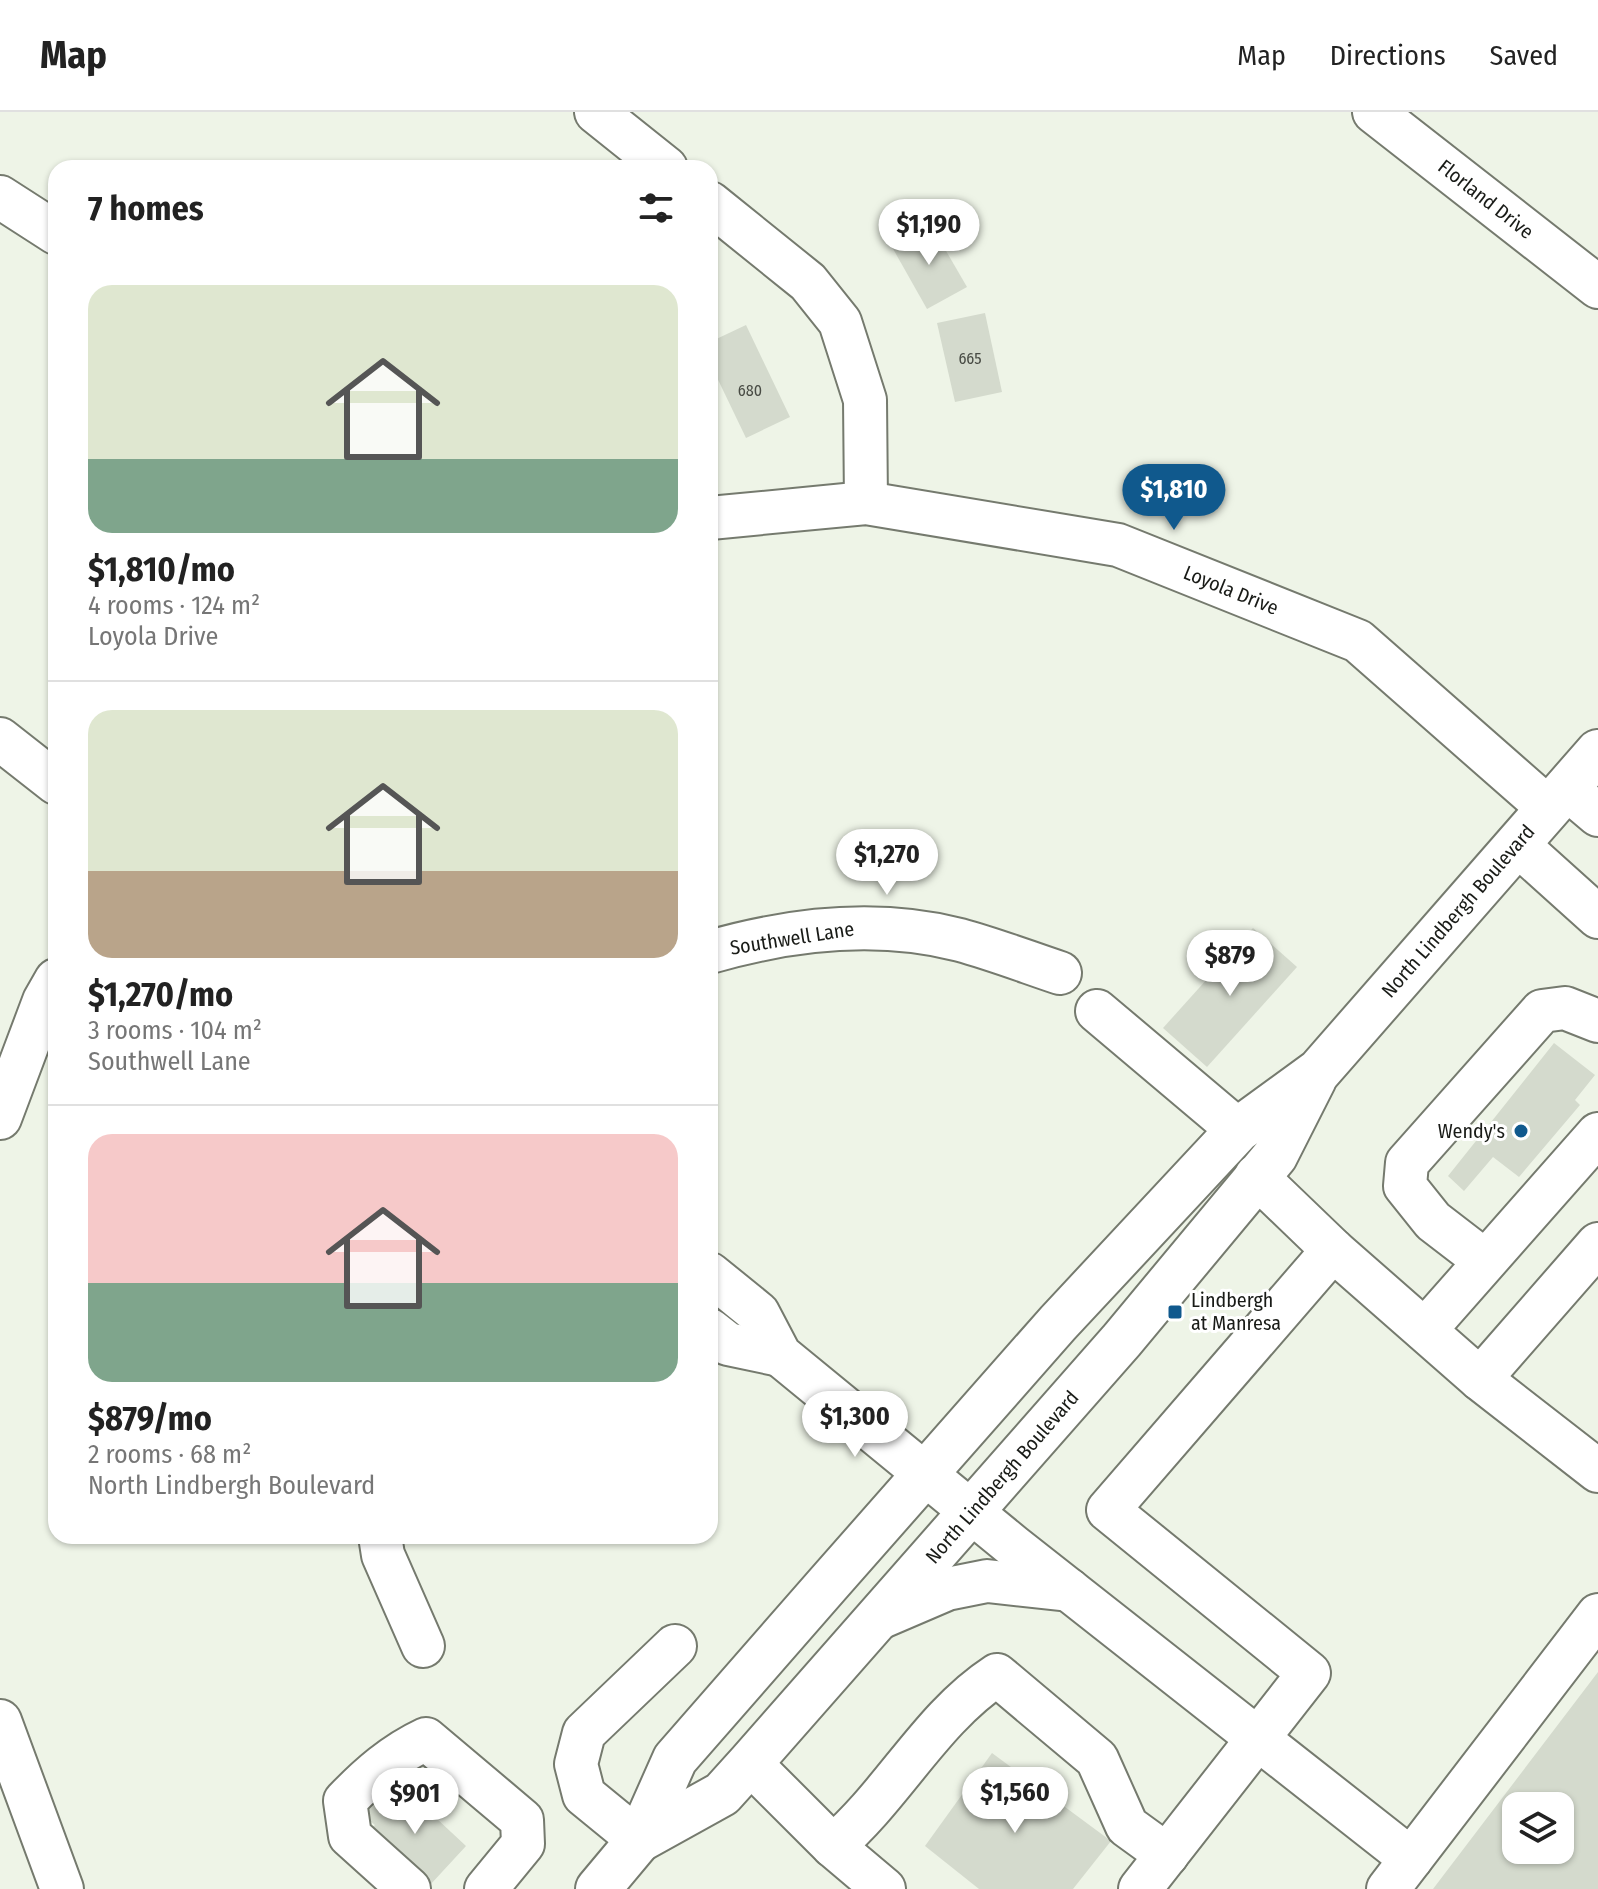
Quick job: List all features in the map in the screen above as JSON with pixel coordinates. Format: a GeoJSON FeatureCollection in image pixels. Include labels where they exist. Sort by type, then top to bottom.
{"type":"FeatureCollection","features":[{"type":"Feature","properties":{"kind":"main road","name":"North Lindbergh Boulevard"},"geometry":{"type":"LineString","coordinates":[[598,1889],[639,1840],[675,1759],[1058,1323],[1238,1130],[1319,1071],[1517,844],[1570,804],[1598,752]]}},
{"type":"Feature","properties":{"kind":"main road","name":"North Lindbergh Boulevard"},"geometry":{"type":"LineString","coordinates":[[639,1840],[722,1794],[972,1512],[1122,1340],[1275,1156],[1319,1071]]}},
{"type":"Feature","properties":{"kind":"street"},"geometry":{"type":"LineString","coordinates":[[596,112],[656,160]]}},
{"type":"Feature","properties":{"kind":"street","name":"Florland Drive"},"geometry":{"type":"LineString","coordinates":[[1374,112],[1598,287]]}},
{"type":"Feature","properties":{"kind":"street"},"geometry":{"type":"LineString","coordinates":[[0,197],[48,228]]}},
{"type":"Feature","properties":{"kind":"street"},"geometry":{"type":"LineString","coordinates":[[718,209],[808,282],[840,322],[865,400],[866,503]]}},
{"type":"Feature","properties":{"kind":"street","name":"Loyola Drive"},"geometry":{"type":"LineString","coordinates":[[718,517],[866,503],[1118,545],[1358,641],[1570,804]]}},
{"type":"Feature","properties":{"kind":"street"},"geometry":{"type":"LineString","coordinates":[[0,739],[48,777]]}},
{"type":"Feature","properties":{"kind":"street"},"geometry":{"type":"LineString","coordinates":[[1517,844],[1598,917]]}},
{"type":"Feature","properties":{"kind":"street","name":"Southwell Lane"},"geometry":{"type":"LineString","coordinates":[[718,950],[752,940],[855,926],[957,939],[1060,973]]}},
{"type":"Feature","properties":{"kind":"street"},"geometry":{"type":"LineString","coordinates":[[0,1118],[48,994]]}},
{"type":"Feature","properties":{"kind":"street"},"geometry":{"type":"LineString","coordinates":[[1485,1261],[1433,1221],[1405,1186],[1407,1163],[1542,1011],[1565,1008],[1598,1021]]}},
{"type":"Feature","properties":{"kind":"street"},"geometry":{"type":"LineString","coordinates":[[1097,1011],[1238,1130]]}},
{"type":"Feature","properties":{"kind":"street"},"geometry":{"type":"LineString","coordinates":[[1425,1330],[1598,1134]]}},
{"type":"Feature","properties":{"kind":"street"},"geometry":{"type":"LineString","coordinates":[[1256,1176],[1333,1250],[1480,1379],[1598,1471]]}},
{"type":"Feature","properties":{"kind":"street"},"geometry":{"type":"LineString","coordinates":[[1480,1379],[1598,1244]]}},
{"type":"Feature","properties":{"kind":"street"},"geometry":{"type":"LineString","coordinates":[[1140,1889],[1254,1739],[1309,1673],[1108,1510],[1333,1250]]}},
{"type":"Feature","properties":{"kind":"street"},"geometry":{"type":"LineString","coordinates":[[718,1280],[758,1313],[780,1355],[1254,1739],[1399,1874],[1598,1615]]}},
{"type":"Feature","properties":{"kind":"street"},"geometry":{"type":"LineString","coordinates":[[718,1336],[728,1344],[780,1355]]}},
{"type":"Feature","properties":{"kind":"street"},"geometry":{"type":"LineString","coordinates":[[381,1544],[383,1555],[423,1646]]}},
{"type":"Feature","properties":{"kind":"street"},"geometry":{"type":"LineString","coordinates":[[877,1619],[947,1589],[987,1581],[1069,1590]]}},
{"type":"Feature","properties":{"kind":"street"},"geometry":{"type":"LineString","coordinates":[[639,1840],[584,1795],[576,1764],[584,1733],[675,1646]]}},
{"type":"Feature","properties":{"kind":"street"},"geometry":{"type":"LineString","coordinates":[[833,1846],[857,1826],[967,1695],[997,1675],[1097,1759],[1127,1826],[1167,1855]]}},
{"type":"Feature","properties":{"kind":"street"},"geometry":{"type":"LineString","coordinates":[[0,1721],[62,1889]]}},
{"type":"Feature","properties":{"kind":"street"},"geometry":{"type":"LineString","coordinates":[[409,1889],[350,1836],[345,1801],[406,1748],[426,1739],[522,1820],[523,1844],[486,1889]]}},
{"type":"Feature","properties":{"kind":"street"},"geometry":{"type":"LineString","coordinates":[[750,1763],[833,1846],[884,1889]]}},
{"type":"Feature","properties":{"kind":"building"},"geometry":{"type":"Polygon","coordinates":[[[931,225],[967,287],[927,309],[892,247],[931,225]]]}},
{"type":"Feature","properties":{"kind":"building"},"geometry":{"type":"Polygon","coordinates":[[[985,313],[1002,392],[955,402],[937,323],[985,313]]]}},
{"type":"Feature","properties":{"kind":"building"},"geometry":{"type":"Polygon","coordinates":[[[746,325],[790,417],[746,438],[718,380],[718,338],[746,325]]]}},
{"type":"Feature","properties":{"kind":"building"},"geometry":{"type":"Polygon","coordinates":[[[1253,928],[1297,967],[1207,1067],[1163,1028],[1253,928]]]}},
{"type":"Feature","properties":{"kind":"building","name":"Wendy's"},"geometry":{"type":"Polygon","coordinates":[[[1554,1043],[1595,1075],[1575,1100],[1580,1105],[1519,1177],[1493,1157],[1464,1191],[1448,1176],[1554,1043]]]}},
{"type":"Feature","properties":{"kind":"building"},"geometry":{"type":"Polygon","coordinates":[[[1598,1672],[1598,1889],[1433,1889],[1502,1798],[1502,1864],[1574,1864],[1574,1792],[1507,1792],[1598,1672]]]}},
{"type":"Feature","properties":{"kind":"building"},"geometry":{"type":"Polygon","coordinates":[[[992,1753],[1111,1841],[1073,1889],[979,1889],[925,1846],[992,1753]]]}},
{"type":"Feature","properties":{"kind":"building"},"geometry":{"type":"Polygon","coordinates":[[[406,1790],[466,1846],[430,1885],[369,1830],[375,1825],[362,1814],[377,1798],[389,1808],[406,1790]]]}},
{"type":"Feature","properties":{"kind":"place","name":"Wendy's"},"geometry":{"type":"Point","coordinates":[1521,1131]}},
{"type":"Feature","properties":{"kind":"place","name":"Lindbergh at Manresa"},"geometry":{"type":"Point","coordinates":[1175,1312]}}]}
